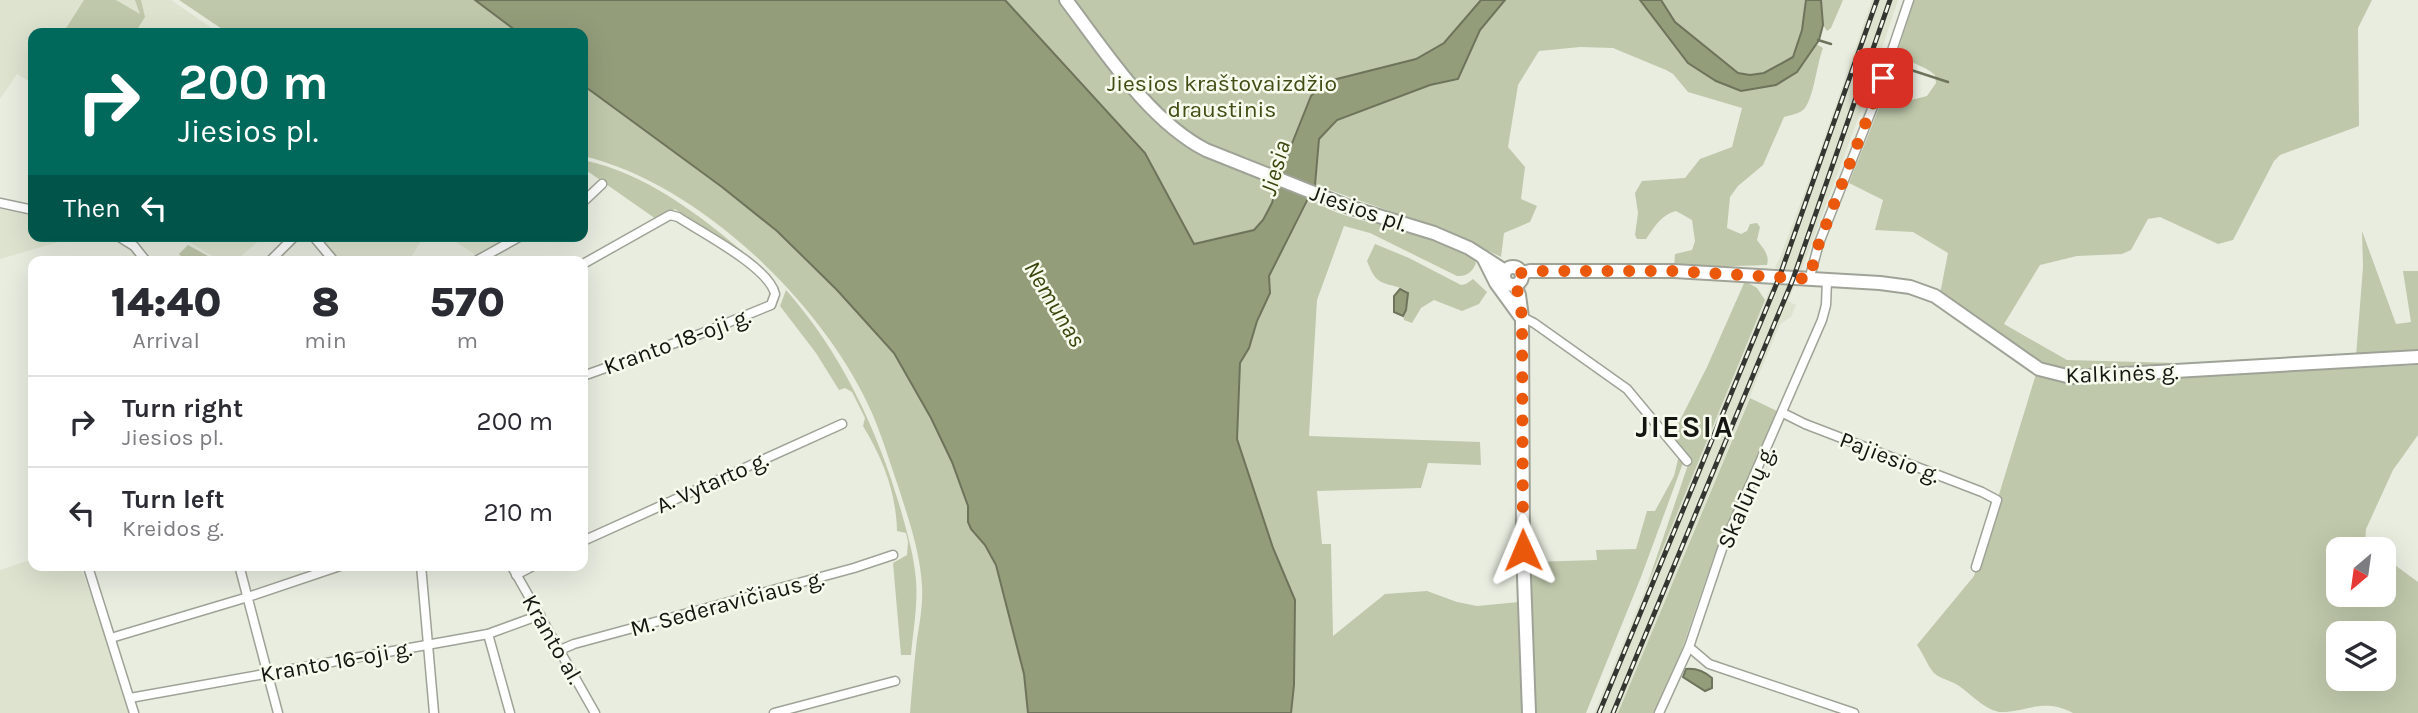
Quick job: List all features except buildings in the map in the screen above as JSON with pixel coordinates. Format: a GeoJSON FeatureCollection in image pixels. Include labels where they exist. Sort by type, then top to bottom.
{"type":"FeatureCollection","features":[{"type":"Feature","properties":{"kind":"main road","name":"Jiesios pl."},"geometry":{"type":"LineString","coordinates":[[1066,0],[1127,78],[1174,129],[1206,150],[1321,196],[1434,233],[1469,248],[1506,271],[1513,267],[1518,279]]}},
{"type":"Feature","properties":{"kind":"main road"},"geometry":{"type":"LineString","coordinates":[[1483,257],[1496,283],[1522,317]]}},
{"type":"Feature","properties":{"kind":"main road"},"geometry":{"type":"LineString","coordinates":[[1529,713],[1523,550],[1522,317],[1518,279],[1530,271],[1674,271],[1809,279]]}},
{"type":"Feature","properties":{"kind":"main road","name":"Kalkinės g."},"geometry":{"type":"LineString","coordinates":[[1809,279],[1910,287],[1935,296],[2039,369],[2071,377],[2418,357]]}},
{"type":"Feature","properties":{"kind":"street"},"geometry":{"type":"LineString","coordinates":[[1809,279],[1819,243],[1874,104],[1909,0]]}},
{"type":"Feature","properties":{"kind":"street"},"geometry":{"type":"LineString","coordinates":[[588,197],[602,184]]}},
{"type":"Feature","properties":{"kind":"street"},"geometry":{"type":"LineString","coordinates":[[0,203],[28,210]]}},
{"type":"Feature","properties":{"kind":"street","name":"Kranto 18-oji g."},"geometry":{"type":"LineString","coordinates":[[588,261],[670,215],[678,217],[757,268],[771,282],[775,294],[771,306],[588,374]]}},
{"type":"Feature","properties":{"kind":"street"},"geometry":{"type":"LineString","coordinates":[[128,242],[142,256]]}},
{"type":"Feature","properties":{"kind":"street"},"geometry":{"type":"LineString","coordinates":[[275,256],[289,242]]}},
{"type":"Feature","properties":{"kind":"street"},"geometry":{"type":"LineString","coordinates":[[318,242],[330,256]]}},
{"type":"Feature","properties":{"kind":"street"},"geometry":{"type":"LineString","coordinates":[[485,256],[511,242]]}},
{"type":"Feature","properties":{"kind":"street","name":"Skalūnų g."},"geometry":{"type":"LineString","coordinates":[[1659,713],[1689,647],[1722,549],[1822,320],[1826,305],[1827,280]]}},
{"type":"Feature","properties":{"kind":"street"},"geometry":{"type":"LineString","coordinates":[[1522,317],[1627,389],[1687,461]]}},
{"type":"Feature","properties":{"kind":"street","name":"Pajiesio g."},"geometry":{"type":"LineString","coordinates":[[1783,413],[1997,500],[1976,567]]}},
{"type":"Feature","properties":{"kind":"street","name":"A. Vytarto g."},"geometry":{"type":"LineString","coordinates":[[588,539],[842,424]]}},
{"type":"Feature","properties":{"kind":"street","name":"M. Sederavičiaus g."},"geometry":{"type":"LineString","coordinates":[[561,650],[574,644],[893,555]]}},
{"type":"Feature","properties":{"kind":"street"},"geometry":{"type":"LineString","coordinates":[[89,571],[134,713]]}},
{"type":"Feature","properties":{"kind":"street"},"geometry":{"type":"LineString","coordinates":[[241,571],[278,713]]}},
{"type":"Feature","properties":{"kind":"street"},"geometry":{"type":"LineString","coordinates":[[111,638],[324,571]]}},
{"type":"Feature","properties":{"kind":"street"},"geometry":{"type":"LineString","coordinates":[[422,571],[434,713]]}},
{"type":"Feature","properties":{"kind":"street","name":"Kranto al."},"geometry":{"type":"LineString","coordinates":[[514,571],[595,713]]}},
{"type":"Feature","properties":{"kind":"street"},"geometry":{"type":"LineString","coordinates":[[516,575],[524,571]]}},
{"type":"Feature","properties":{"kind":"street","name":"Kranto 16-oji g."},"geometry":{"type":"LineString","coordinates":[[130,698],[488,634],[540,615]]}},
{"type":"Feature","properties":{"kind":"street"},"geometry":{"type":"LineString","coordinates":[[488,634],[510,713]]}},
{"type":"Feature","properties":{"kind":"street"},"geometry":{"type":"LineString","coordinates":[[1689,647],[1709,664],[1854,713]]}},
{"type":"Feature","properties":{"kind":"street"},"geometry":{"type":"LineString","coordinates":[[774,713],[895,681]]}},
{"type":"Feature","properties":{"kind":"shaded area"},"geometry":{"type":"Polygon","coordinates":[[[0,0],[171,0],[212,28],[28,28],[28,81],[17,74],[0,99],[0,0]]]}},
{"type":"Feature","properties":{"kind":"shaded area"},"geometry":{"type":"Polygon","coordinates":[[[1872,0],[1898,0],[1865,100],[1801,272],[1777,271],[1775,267],[1817,159],[1872,0]]]}},
{"type":"Feature","properties":{"kind":"shaded area"},"geometry":{"type":"Polygon","coordinates":[[[0,209],[28,215],[28,242],[58,242],[0,259],[0,209]]]}},
{"type":"Feature","properties":{"kind":"shaded area"},"geometry":{"type":"Polygon","coordinates":[[[189,242],[257,242],[242,256],[213,256],[189,242]]]}},
{"type":"Feature","properties":{"kind":"shaded area"},"geometry":{"type":"Polygon","coordinates":[[[321,242],[420,242],[412,256],[331,256],[321,242]]]}},
{"type":"Feature","properties":{"kind":"shaded area"},"geometry":{"type":"Polygon","coordinates":[[[456,242],[502,242],[477,256],[456,242]]]}},
{"type":"Feature","properties":{"kind":"shaded area"},"geometry":{"type":"Polygon","coordinates":[[[1773,282],[1795,285],[1788,301],[1796,305],[1791,317],[1780,324],[1618,713],[1594,713],[1773,282]]]}},
{"type":"Feature","properties":{"kind":"shaded area"},"geometry":{"type":"Polygon","coordinates":[[[28,561],[28,571],[82,571],[107,639],[129,713],[0,713],[0,570],[28,561]]]}},
{"type":"Feature","properties":{"kind":"green space"},"geometry":{"type":"Polygon","coordinates":[[[84,0],[116,0],[140,14],[135,0],[141,0],[145,17],[138,28],[66,28],[84,0]]]}},
{"type":"Feature","properties":{"kind":"green space"},"geometry":{"type":"Polygon","coordinates":[[[179,0],[475,0],[512,28],[221,28],[179,0]]]}},
{"type":"Feature","properties":{"kind":"green space","name":"Jiesios kraštovaizdžio draustinis"},"geometry":{"type":"Polygon","coordinates":[[[1005,0],[1485,0],[1459,43],[1331,102],[1277,229],[1194,244],[1145,153],[1005,0]]]}},
{"type":"Feature","properties":{"kind":"green space"},"geometry":{"type":"Polygon","coordinates":[[[1505,0],[1640,0],[1689,63],[1716,81],[1797,72],[1816,44],[1823,48],[1811,96],[1805,108],[1784,117],[1763,165],[1738,186],[1730,197],[1727,228],[1741,234],[1747,231],[1750,224],[1757,223],[1760,227],[1757,240],[1767,255],[1767,265],[1674,268],[1675,254],[1692,250],[1695,241],[1692,220],[1676,211],[1662,218],[1646,239],[1637,239],[1635,235],[1638,213],[1635,193],[1642,181],[1685,178],[1700,159],[1732,147],[1742,108],[1688,92],[1673,74],[1613,48],[1580,47],[1539,51],[1518,85],[1508,147],[1525,167],[1521,199],[1537,206],[1530,222],[1504,233],[1501,257],[1447,231],[1315,185],[1319,139],[1337,120],[1430,85],[1458,79],[1480,30],[1505,0]]]}},
{"type":"Feature","properties":{"kind":"green space"},"geometry":{"type":"Polygon","coordinates":[[[1654,0],[1814,0],[1811,38],[1772,79],[1721,74],[1654,0]]]}},
{"type":"Feature","properties":{"kind":"green space"},"geometry":{"type":"Polygon","coordinates":[[[1821,0],[1843,0],[1831,28],[1827,31],[1823,25],[1821,0]]]}},
{"type":"Feature","properties":{"kind":"green space"},"geometry":{"type":"Polygon","coordinates":[[[1914,0],[2372,0],[2358,28],[2359,126],[2280,155],[2274,161],[2233,240],[2218,244],[2160,217],[2148,219],[2131,250],[2122,254],[2077,256],[2040,265],[2004,324],[2067,360],[2177,363],[2171,369],[2061,371],[2044,366],[1940,294],[1948,253],[1913,232],[1875,230],[1883,200],[1849,183],[1879,108],[1927,96],[1936,83],[1935,75],[1898,51],[1914,0]]]}},
{"type":"Feature","properties":{"kind":"green space"},"geometry":{"type":"Polygon","coordinates":[[[588,89],[777,231],[837,290],[894,353],[931,418],[952,462],[968,506],[971,529],[985,545],[996,565],[1024,674],[1028,713],[910,713],[922,599],[919,560],[882,439],[851,372],[823,331],[790,291],[753,254],[713,221],[670,192],[627,170],[588,158],[588,89]]]}},
{"type":"Feature","properties":{"kind":"green space"},"geometry":{"type":"Polygon","coordinates":[[[588,161],[609,167],[657,189],[703,220],[765,271],[675,209],[656,219],[588,171],[588,161]]]}},
{"type":"Feature","properties":{"kind":"green space"},"geometry":{"type":"Polygon","coordinates":[[[1309,200],[1357,219],[1436,239],[1454,246],[1476,263],[1469,273],[1457,276],[1370,233],[1344,226],[1317,300],[1309,436],[1480,442],[1481,465],[1428,463],[1421,488],[1317,491],[1322,544],[1331,544],[1333,636],[1385,594],[1427,591],[1477,606],[1519,602],[1523,713],[1291,713],[1295,600],[1273,548],[1237,439],[1240,363],[1249,348],[1257,321],[1270,293],[1269,276],[1309,200]]]}},
{"type":"Feature","properties":{"kind":"green space"},"geometry":{"type":"Polygon","coordinates":[[[2362,231],[2396,324],[2411,322],[2403,271],[2418,271],[2418,350],[2356,356],[2363,267],[2362,231]]]}},
{"type":"Feature","properties":{"kind":"green space"},"geometry":{"type":"Polygon","coordinates":[[[1375,244],[1461,285],[1473,279],[1487,292],[1479,304],[1462,311],[1434,300],[1421,308],[1412,323],[1404,320],[1408,292],[1379,280],[1374,275],[1367,261],[1375,244]]]}},
{"type":"Feature","properties":{"kind":"green space"},"geometry":{"type":"Polygon","coordinates":[[[188,245],[208,256],[181,256],[179,254],[188,245]]]}},
{"type":"Feature","properties":{"kind":"green space"},"geometry":{"type":"Polygon","coordinates":[[[1745,281],[1757,288],[1765,300],[1645,591],[1689,462],[1672,436],[1707,367],[1745,281]]]}},
{"type":"Feature","properties":{"kind":"green space"},"geometry":{"type":"Polygon","coordinates":[[[786,290],[824,339],[840,365],[868,420],[891,478],[908,534],[915,571],[916,599],[911,655],[901,655],[893,563],[907,555],[908,542],[906,533],[897,531],[887,476],[863,426],[865,418],[852,392],[845,388],[839,390],[816,353],[780,306],[786,290]]]}},
{"type":"Feature","properties":{"kind":"green space"},"geometry":{"type":"Polygon","coordinates":[[[2418,365],[2418,435],[2393,470],[2366,529],[2365,537],[2326,537],[2326,607],[2396,607],[2396,566],[2418,582],[2418,713],[2073,713],[2052,706],[1999,712],[1986,707],[1959,686],[1934,673],[1917,645],[1974,576],[2036,374],[2064,381],[2418,365]]]}},
{"type":"Feature","properties":{"kind":"green space"},"geometry":{"type":"Polygon","coordinates":[[[1750,398],[1777,411],[1715,553],[1678,661],[1655,713],[1618,713],[1750,398]]]}},
{"type":"Feature","properties":{"kind":"green space"},"geometry":{"type":"Polygon","coordinates":[[[1679,455],[1683,463],[1586,713],[1534,713],[1529,562],[1597,560],[1596,550],[1636,549],[1647,511],[1655,511],[1674,476],[1679,455]]]}},
{"type":"Feature","properties":{"kind":"water","name":"Nemunas"},"geometry":{"type":"Polygon","coordinates":[[[475,0],[1005,0],[1145,153],[1194,244],[1254,230],[1263,220],[1272,203],[1281,171],[1311,96],[1325,82],[1416,59],[1444,43],[1481,0],[1505,0],[1480,30],[1458,79],[1430,85],[1337,120],[1319,139],[1315,185],[1269,276],[1270,293],[1257,321],[1249,348],[1240,363],[1237,439],[1273,548],[1295,600],[1291,713],[1028,713],[1024,674],[996,565],[985,545],[971,529],[968,506],[952,462],[931,418],[894,353],[837,290],[777,231],[588,89],[588,28],[512,28],[475,0]]]}},
{"type":"Feature","properties":{"kind":"water"},"geometry":{"type":"Polygon","coordinates":[[[1640,0],[1661,0],[1675,22],[1738,73],[1750,75],[1764,73],[1793,57],[1802,30],[1806,0],[1821,0],[1823,25],[1819,40],[1797,72],[1776,85],[1741,91],[1716,81],[1688,63],[1640,0]]]}},
{"type":"Feature","properties":{"kind":"water"},"geometry":{"type":"Polygon","coordinates":[[[1400,289],[1408,293],[1403,316],[1394,312],[1394,296],[1400,289]]]}},
{"type":"Feature","properties":{"kind":"water"},"geometry":{"type":"Polygon","coordinates":[[[1686,669],[1703,672],[1712,678],[1712,688],[1705,691],[1683,677],[1686,669]]]}},
{"type":"Feature","properties":{"kind":"waterway"},"geometry":{"type":"LineString","coordinates":[[1818,40],[1831,44]]}},
{"type":"Feature","properties":{"kind":"waterway"},"geometry":{"type":"LineString","coordinates":[[1908,69],[1948,82]]}},
{"type":"Feature","properties":{"kind":"railway"},"geometry":{"type":"LineString","coordinates":[[1599,713],[1779,278],[1877,0]]}},
{"type":"Feature","properties":{"kind":"railway"},"geometry":{"type":"LineString","coordinates":[[1613,713],[1793,279],[1890,0]]}},
{"type":"Feature","properties":{"kind":"district","name":"JIESIA"},"geometry":{"type":"Point","coordinates":[1685,427]}},
{"type":"Feature","properties":{"kind":"route"},"geometry":{"type":"LineString","coordinates":[[1523,550],[1522,317],[1515,285],[1520,281],[1521,273],[1674,271],[1809,279],[1819,243],[1883,78]]}},
{"type":"Feature","properties":{"kind":"water label","name":"Jiesia"},"geometry":{"type":"Point","coordinates":[1275,168]}}]}
